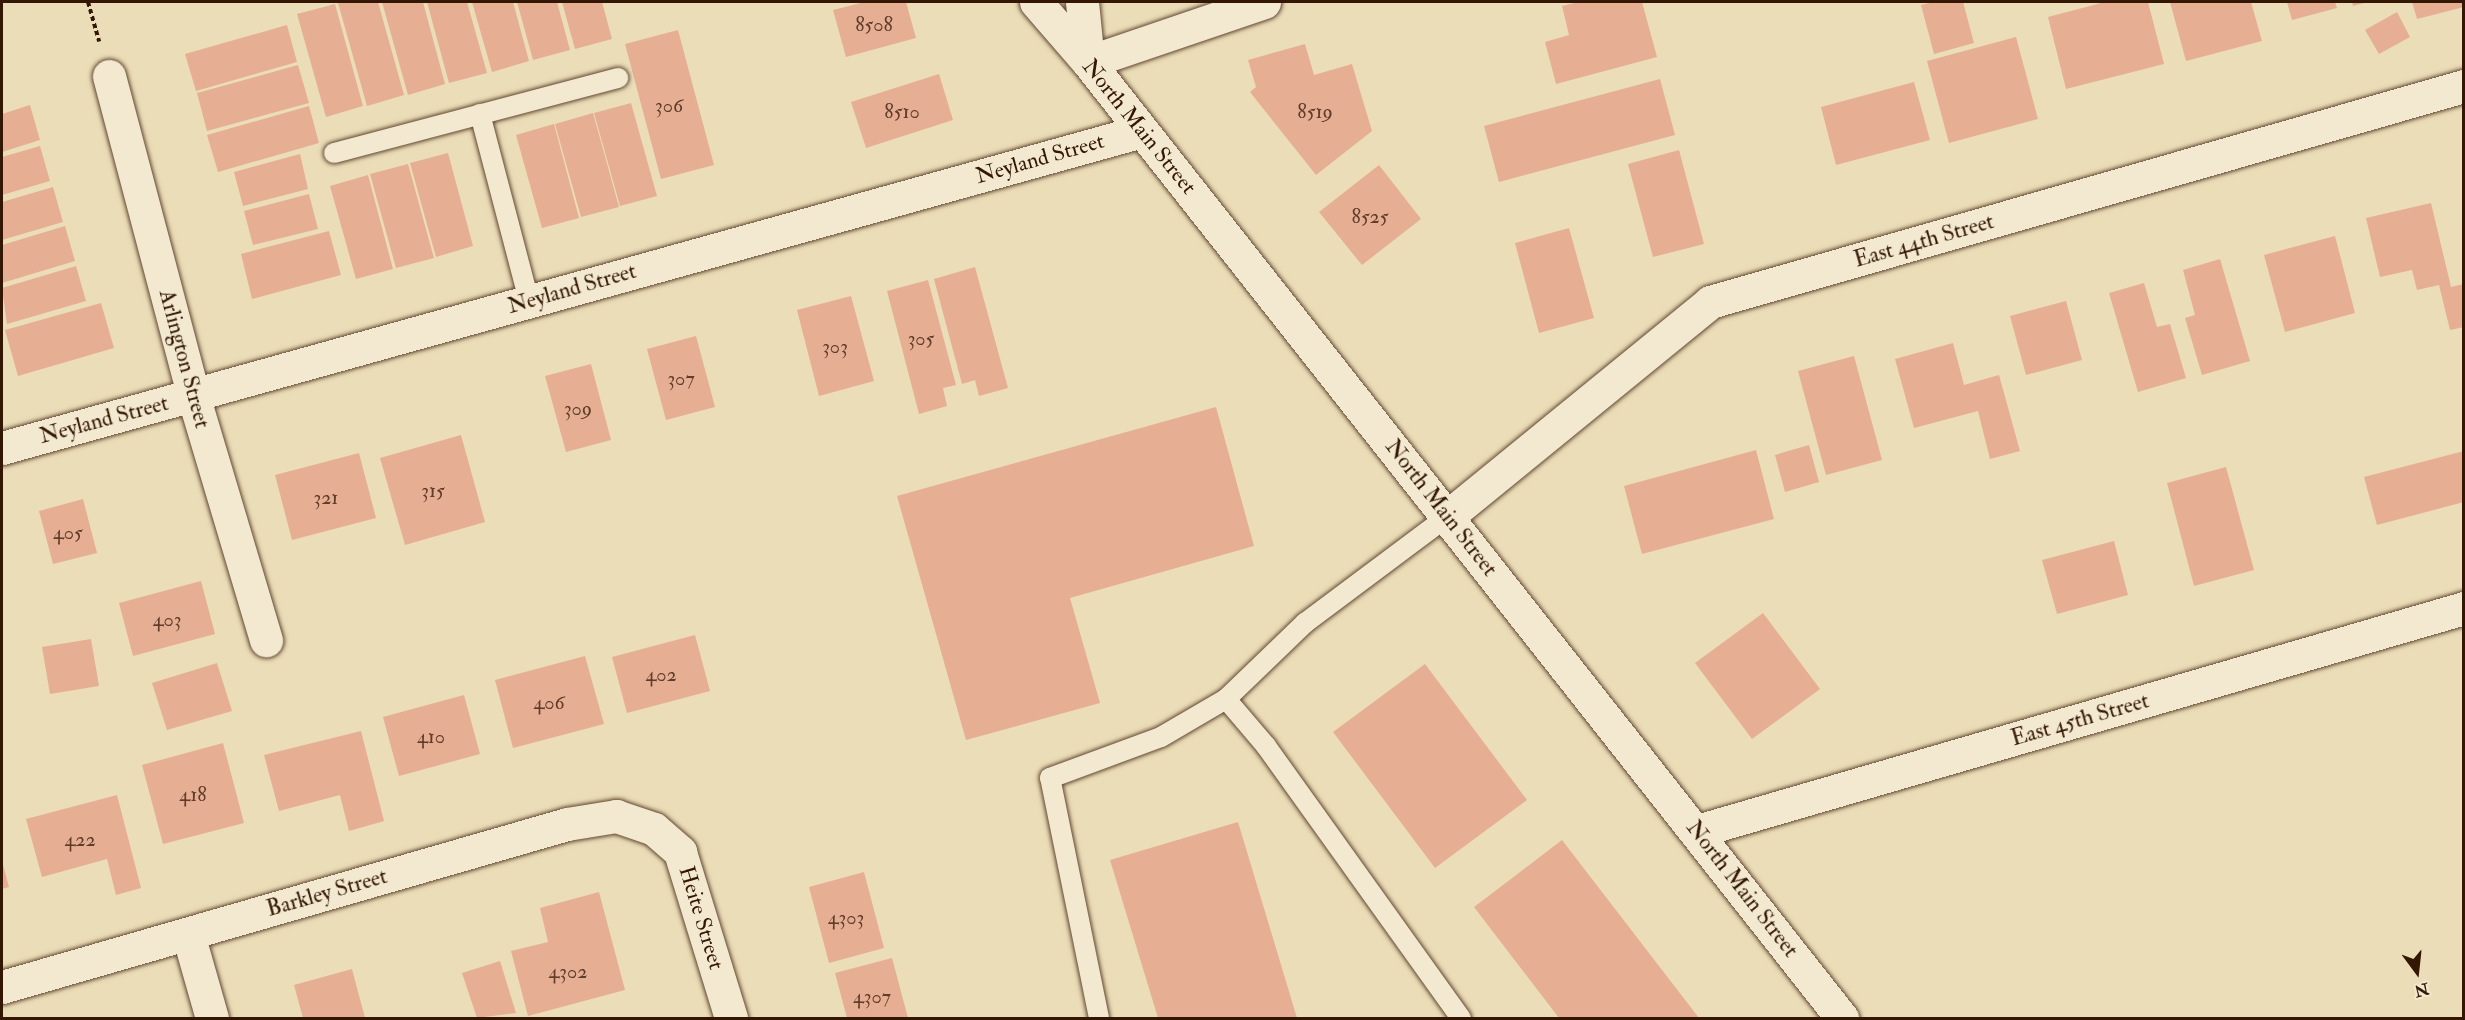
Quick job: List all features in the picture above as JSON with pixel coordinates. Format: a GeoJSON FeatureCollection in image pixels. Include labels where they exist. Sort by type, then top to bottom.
{"type":"FeatureCollection","features":[{"type":"Feature","properties":{"kind":"street","name":"North Main Street"},"geometry":{"type":"LineString","coordinates":[[1035,2],[1088,62],[1697,831],[1842,1018]]}},
{"type":"Feature","properties":{"kind":"street"},"geometry":{"type":"LineString","coordinates":[[1082,2],[1088,62],[1264,2]]}},
{"type":"Feature","properties":{"kind":"street","name":"Arlington Street"},"geometry":{"type":"LineString","coordinates":[[109,76],[193,395],[266,640]]}},
{"type":"Feature","properties":{"kind":"street","name":"East 44th Street"},"geometry":{"type":"LineString","coordinates":[[1448,516],[1710,302],[2463,86]]}},
{"type":"Feature","properties":{"kind":"street","name":"Neyland Street"},"geometry":{"type":"LineString","coordinates":[[2,448],[1142,131]]}},
{"type":"Feature","properties":{"kind":"street","name":"East 45th Street"},"geometry":{"type":"LineString","coordinates":[[1697,831],[2463,608]]}},
{"type":"Feature","properties":{"kind":"street","name":"Barkley Street"},"geometry":{"type":"LineString","coordinates":[[2,987],[567,824],[616,816],[654,829]]}},
{"type":"Feature","properties":{"kind":"street","name":"Heite Street"},"geometry":{"type":"LineString","coordinates":[[654,829],[680,852],[731,1018]]}},
{"type":"Feature","properties":{"kind":"street"},"geometry":{"type":"LineString","coordinates":[[189,934],[212,1018]]}},
{"type":"Feature","properties":{"kind":"lane"},"geometry":{"type":"LineString","coordinates":[[334,153],[618,78]]}},
{"type":"Feature","properties":{"kind":"lane"},"geometry":{"type":"LineString","coordinates":[[480,114],[529,301]]}},
{"type":"Feature","properties":{"kind":"lane"},"geometry":{"type":"LineString","coordinates":[[1099,1018],[1050,778],[1161,737],[1226,699],[1305,623],[1448,516]]}},
{"type":"Feature","properties":{"kind":"lane"},"geometry":{"type":"LineString","coordinates":[[1226,699],[1266,746],[1461,1018]]}},
{"type":"Feature","properties":{"kind":"path"},"geometry":{"type":"LineString","coordinates":[[88,2],[92,17]]}},
{"type":"Feature","properties":{"kind":"building"},"geometry":{"type":"Polygon","coordinates":[[[378,2],[404,95],[367,106],[338,3],[378,2]]]}},
{"type":"Feature","properties":{"kind":"building"},"geometry":{"type":"Polygon","coordinates":[[[382,2],[423,2],[445,84],[408,95],[382,2]]]}},
{"type":"Feature","properties":{"kind":"building"},"geometry":{"type":"Polygon","coordinates":[[[427,2],[467,2],[487,73],[449,83],[427,2]]]}},
{"type":"Feature","properties":{"kind":"building"},"geometry":{"type":"Polygon","coordinates":[[[472,2],[513,2],[529,61],[492,72],[472,2]]]}},
{"type":"Feature","properties":{"kind":"building"},"geometry":{"type":"Polygon","coordinates":[[[517,2],[557,2],[570,50],[533,60],[517,2]]]}},
{"type":"Feature","properties":{"kind":"building"},"geometry":{"type":"Polygon","coordinates":[[[562,2],[602,2],[612,39],[575,49],[562,2]]]}},
{"type":"Feature","properties":{"kind":"building"},"geometry":{"type":"Polygon","coordinates":[[[865,2],[906,2],[916,38],[846,57],[833,10],[865,2]]]}},
{"type":"Feature","properties":{"kind":"building"},"geometry":{"type":"Polygon","coordinates":[[[1579,2],[1642,2],[1657,57],[1556,84],[1545,42],[1569,35],[1562,6],[1579,2]]]}},
{"type":"Feature","properties":{"kind":"building"},"geometry":{"type":"Polygon","coordinates":[[[1934,2],[1963,2],[1974,43],[1934,54],[1921,5],[1934,2]]]}},
{"type":"Feature","properties":{"kind":"building"},"geometry":{"type":"Polygon","coordinates":[[[2105,2],[2148,2],[2164,64],[2066,89],[2048,17],[2105,2]]]}},
{"type":"Feature","properties":{"kind":"building"},"geometry":{"type":"Polygon","coordinates":[[[2170,2],[2251,2],[2262,41],[2186,61],[2170,2]]]}},
{"type":"Feature","properties":{"kind":"building"},"geometry":{"type":"Polygon","coordinates":[[[2287,2],[2335,2],[2337,8],[2292,20],[2287,2]]]}},
{"type":"Feature","properties":{"kind":"building"},"geometry":{"type":"Polygon","coordinates":[[[2352,2],[2368,2],[2353,6],[2352,2]]]}},
{"type":"Feature","properties":{"kind":"building"},"geometry":{"type":"Polygon","coordinates":[[[2412,2],[2464,2],[2464,7],[2417,19],[2412,2]]]}},
{"type":"Feature","properties":{"kind":"building"},"geometry":{"type":"Polygon","coordinates":[[[335,4],[363,106],[326,117],[297,14],[335,4]]]}},
{"type":"Feature","properties":{"kind":"building"},"geometry":{"type":"Polygon","coordinates":[[[2397,12],[2410,37],[2379,54],[2365,30],[2397,12]]]}},
{"type":"Feature","properties":{"kind":"building"},"geometry":{"type":"Polygon","coordinates":[[[287,25],[297,62],[196,91],[185,54],[287,25]]]}},
{"type":"Feature","properties":{"kind":"building"},"geometry":{"type":"Polygon","coordinates":[[[678,30],[714,165],[661,179],[625,44],[678,30]]]}},
{"type":"Feature","properties":{"kind":"building"},"geometry":{"type":"Polygon","coordinates":[[[2016,37],[2038,119],[1949,143],[1927,61],[2016,37]]]}},
{"type":"Feature","properties":{"kind":"building"},"geometry":{"type":"Polygon","coordinates":[[[1305,44],[1314,75],[1352,64],[1372,131],[1316,175],[1250,92],[1256,87],[1248,60],[1305,44]]]}},
{"type":"Feature","properties":{"kind":"building"},"geometry":{"type":"Polygon","coordinates":[[[298,65],[309,103],[207,131],[197,93],[298,65]]]}},
{"type":"Feature","properties":{"kind":"building"},"geometry":{"type":"Polygon","coordinates":[[[939,74],[953,120],[866,148],[851,102],[939,74]]]}},
{"type":"Feature","properties":{"kind":"building"},"geometry":{"type":"Polygon","coordinates":[[[1660,79],[1675,135],[1499,182],[1484,126],[1660,79]]]}},
{"type":"Feature","properties":{"kind":"building"},"geometry":{"type":"Polygon","coordinates":[[[1914,82],[1930,140],[1836,165],[1821,107],[1914,82]]]}},
{"type":"Feature","properties":{"kind":"building"},"geometry":{"type":"Polygon","coordinates":[[[631,103],[657,196],[620,206],[594,113],[631,103]]]}},
{"type":"Feature","properties":{"kind":"building"},"geometry":{"type":"Polygon","coordinates":[[[30,105],[40,140],[2,152],[2,114],[30,105]]]}},
{"type":"Feature","properties":{"kind":"building"},"geometry":{"type":"Polygon","coordinates":[[[309,106],[319,143],[218,172],[207,135],[309,106]]]}},
{"type":"Feature","properties":{"kind":"building"},"geometry":{"type":"Polygon","coordinates":[[[593,113],[619,207],[581,217],[555,124],[593,113]]]}},
{"type":"Feature","properties":{"kind":"building"},"geometry":{"type":"Polygon","coordinates":[[[554,124],[579,218],[542,228],[516,135],[554,124]]]}},
{"type":"Feature","properties":{"kind":"building"},"geometry":{"type":"Polygon","coordinates":[[[40,146],[50,181],[2,195],[2,157],[40,146]]]}},
{"type":"Feature","properties":{"kind":"building"},"geometry":{"type":"Polygon","coordinates":[[[1679,150],[1704,244],[1653,257],[1628,164],[1679,150]]]}},
{"type":"Feature","properties":{"kind":"building"},"geometry":{"type":"Polygon","coordinates":[[[448,153],[473,246],[436,257],[410,163],[448,153]]]}},
{"type":"Feature","properties":{"kind":"building"},"geometry":{"type":"Polygon","coordinates":[[[300,154],[308,189],[243,206],[234,172],[300,154]]]}},
{"type":"Feature","properties":{"kind":"building"},"geometry":{"type":"Polygon","coordinates":[[[408,164],[434,258],[396,268],[370,174],[408,164]]]}},
{"type":"Feature","properties":{"kind":"building"},"geometry":{"type":"Polygon","coordinates":[[[1379,165],[1421,219],[1362,265],[1319,212],[1379,165]]]}},
{"type":"Feature","properties":{"kind":"building"},"geometry":{"type":"Polygon","coordinates":[[[368,175],[393,269],[356,279],[330,186],[368,175]]]}},
{"type":"Feature","properties":{"kind":"building"},"geometry":{"type":"Polygon","coordinates":[[[53,187],[63,222],[2,240],[2,202],[53,187]]]}},
{"type":"Feature","properties":{"kind":"building"},"geometry":{"type":"Polygon","coordinates":[[[309,194],[318,229],[253,245],[244,211],[309,194]]]}},
{"type":"Feature","properties":{"kind":"building"},"geometry":{"type":"Polygon","coordinates":[[[2431,203],[2451,287],[2464,284],[2464,327],[2450,330],[2439,285],[2417,290],[2412,270],[2380,277],[2366,218],[2431,203]]]}},
{"type":"Feature","properties":{"kind":"building"},"geometry":{"type":"Polygon","coordinates":[[[65,226],[75,261],[2,283],[2,245],[65,226]]]}},
{"type":"Feature","properties":{"kind":"building"},"geometry":{"type":"Polygon","coordinates":[[[1569,228],[1594,318],[1539,333],[1515,243],[1569,228]]]}},
{"type":"Feature","properties":{"kind":"building"},"geometry":{"type":"Polygon","coordinates":[[[329,231],[341,275],[252,299],[241,254],[329,231]]]}},
{"type":"Feature","properties":{"kind":"building"},"geometry":{"type":"Polygon","coordinates":[[[2335,236],[2355,313],[2285,332],[2264,255],[2335,236]]]}},
{"type":"Feature","properties":{"kind":"building"},"geometry":{"type":"Polygon","coordinates":[[[2220,259],[2250,361],[2202,375],[2185,318],[2195,315],[2183,270],[2220,259]]]}},
{"type":"Feature","properties":{"kind":"building"},"geometry":{"type":"Polygon","coordinates":[[[76,266],[86,301],[7,324],[2,288],[76,266]]]}},
{"type":"Feature","properties":{"kind":"building"},"geometry":{"type":"Polygon","coordinates":[[[975,267],[1008,388],[979,396],[975,380],[962,384],[934,279],[975,267]]]}},
{"type":"Feature","properties":{"kind":"building"},"geometry":{"type":"Polygon","coordinates":[[[928,280],[956,385],[943,388],[947,406],[919,414],[887,291],[928,280]]]}},
{"type":"Feature","properties":{"kind":"building"},"geometry":{"type":"Polygon","coordinates":[[[2144,283],[2157,327],[2170,324],[2186,378],[2138,392],[2109,293],[2144,283]]]}},
{"type":"Feature","properties":{"kind":"building"},"geometry":{"type":"Polygon","coordinates":[[[851,296],[874,381],[819,396],[797,310],[851,296]]]}},
{"type":"Feature","properties":{"kind":"building"},"geometry":{"type":"Polygon","coordinates":[[[2066,301],[2082,360],[2026,375],[2010,316],[2066,301]]]}},
{"type":"Feature","properties":{"kind":"building"},"geometry":{"type":"Polygon","coordinates":[[[101,303],[114,348],[18,376],[5,330],[101,303]]]}},
{"type":"Feature","properties":{"kind":"building"},"geometry":{"type":"Polygon","coordinates":[[[696,336],[715,407],[666,420],[647,349],[696,336]]]}},
{"type":"Feature","properties":{"kind":"building"},"geometry":{"type":"Polygon","coordinates":[[[1953,343],[1964,385],[1999,375],[2020,451],[1990,459],[1978,411],[1914,428],[1895,359],[1953,343]]]}},
{"type":"Feature","properties":{"kind":"building"},"geometry":{"type":"Polygon","coordinates":[[[1854,356],[1882,460],[1826,475],[1798,371],[1854,356]]]}},
{"type":"Feature","properties":{"kind":"building"},"geometry":{"type":"Polygon","coordinates":[[[591,364],[611,440],[566,452],[545,376],[591,364]]]}},
{"type":"Feature","properties":{"kind":"building"},"geometry":{"type":"Polygon","coordinates":[[[1216,407],[1254,546],[1070,598],[1100,703],[966,740],[897,496],[1216,407]]]}},
{"type":"Feature","properties":{"kind":"building"},"geometry":{"type":"Polygon","coordinates":[[[461,435],[485,522],[405,545],[380,458],[461,435]]]}},
{"type":"Feature","properties":{"kind":"building"},"geometry":{"type":"Polygon","coordinates":[[[1809,445],[1819,482],[1785,492],[1775,455],[1809,445]]]}},
{"type":"Feature","properties":{"kind":"building"},"geometry":{"type":"Polygon","coordinates":[[[1756,450],[1774,519],[1642,554],[1624,486],[1756,450]]]}},
{"type":"Feature","properties":{"kind":"building"},"geometry":{"type":"Polygon","coordinates":[[[2464,451],[2464,502],[2377,525],[2364,477],[2464,451]]]}},
{"type":"Feature","properties":{"kind":"building"},"geometry":{"type":"Polygon","coordinates":[[[359,453],[376,518],[292,540],[275,475],[359,453]]]}},
{"type":"Feature","properties":{"kind":"building"},"geometry":{"type":"Polygon","coordinates":[[[2226,467],[2254,570],[2194,586],[2167,483],[2226,467]]]}},
{"type":"Feature","properties":{"kind":"building"},"geometry":{"type":"Polygon","coordinates":[[[83,499],[97,553],[53,564],[39,511],[83,499]]]}},
{"type":"Feature","properties":{"kind":"building"},"geometry":{"type":"Polygon","coordinates":[[[2114,541],[2128,595],[2057,614],[2042,560],[2114,541]]]}},
{"type":"Feature","properties":{"kind":"building"},"geometry":{"type":"Polygon","coordinates":[[[201,581],[215,634],[133,656],[119,603],[201,581]]]}},
{"type":"Feature","properties":{"kind":"building"},"geometry":{"type":"Polygon","coordinates":[[[1763,613],[1820,689],[1752,739],[1695,663],[1763,613]]]}},
{"type":"Feature","properties":{"kind":"building"},"geometry":{"type":"Polygon","coordinates":[[[695,635],[710,691],[627,713],[612,657],[695,635]]]}},
{"type":"Feature","properties":{"kind":"building"},"geometry":{"type":"Polygon","coordinates":[[[91,639],[99,686],[50,694],[42,647],[91,639]]]}},
{"type":"Feature","properties":{"kind":"building"},"geometry":{"type":"Polygon","coordinates":[[[585,656],[604,724],[513,748],[495,680],[585,656]]]}},
{"type":"Feature","properties":{"kind":"building"},"geometry":{"type":"Polygon","coordinates":[[[217,663],[232,711],[167,730],[152,683],[217,663]]]}},
{"type":"Feature","properties":{"kind":"building"},"geometry":{"type":"Polygon","coordinates":[[[1425,664],[1527,800],[1435,868],[1333,732],[1425,664]]]}},
{"type":"Feature","properties":{"kind":"building"},"geometry":{"type":"Polygon","coordinates":[[[464,695],[480,754],[399,776],[383,717],[464,695]]]}},
{"type":"Feature","properties":{"kind":"building"},"geometry":{"type":"Polygon","coordinates":[[[361,731],[384,821],[349,831],[340,795],[279,811],[264,755],[361,731]]]}},
{"type":"Feature","properties":{"kind":"building"},"geometry":{"type":"Polygon","coordinates":[[[223,743],[244,823],[163,844],[142,765],[223,743]]]}},
{"type":"Feature","properties":{"kind":"building"},"geometry":{"type":"Polygon","coordinates":[[[117,795],[141,888],[116,895],[107,859],[42,877],[26,819],[117,795]]]}},
{"type":"Feature","properties":{"kind":"building"},"geometry":{"type":"Polygon","coordinates":[[[1238,822],[1297,1018],[1158,1018],[1110,860],[1238,822]]]}},
{"type":"Feature","properties":{"kind":"building"},"geometry":{"type":"Polygon","coordinates":[[[1562,840],[1699,1018],[1559,1018],[1474,907],[1562,840]]]}},
{"type":"Feature","properties":{"kind":"building"},"geometry":{"type":"Polygon","coordinates":[[[2,861],[9,887],[2,889],[2,861]]]}},
{"type":"Feature","properties":{"kind":"building"},"geometry":{"type":"Polygon","coordinates":[[[864,872],[884,948],[829,963],[809,887],[864,872]]]}},
{"type":"Feature","properties":{"kind":"building"},"geometry":{"type":"Polygon","coordinates":[[[599,892],[625,990],[528,1016],[511,951],[548,942],[540,908],[599,892]]]}},
{"type":"Feature","properties":{"kind":"building"},"geometry":{"type":"Polygon","coordinates":[[[892,958],[908,1018],[847,1018],[835,973],[892,958]]]}},
{"type":"Feature","properties":{"kind":"building"},"geometry":{"type":"Polygon","coordinates":[[[500,961],[516,1013],[477,1018],[462,973],[500,961]]]}},
{"type":"Feature","properties":{"kind":"building"},"geometry":{"type":"Polygon","coordinates":[[[352,969],[365,1018],[303,1018],[294,985],[352,969]]]}}]}
